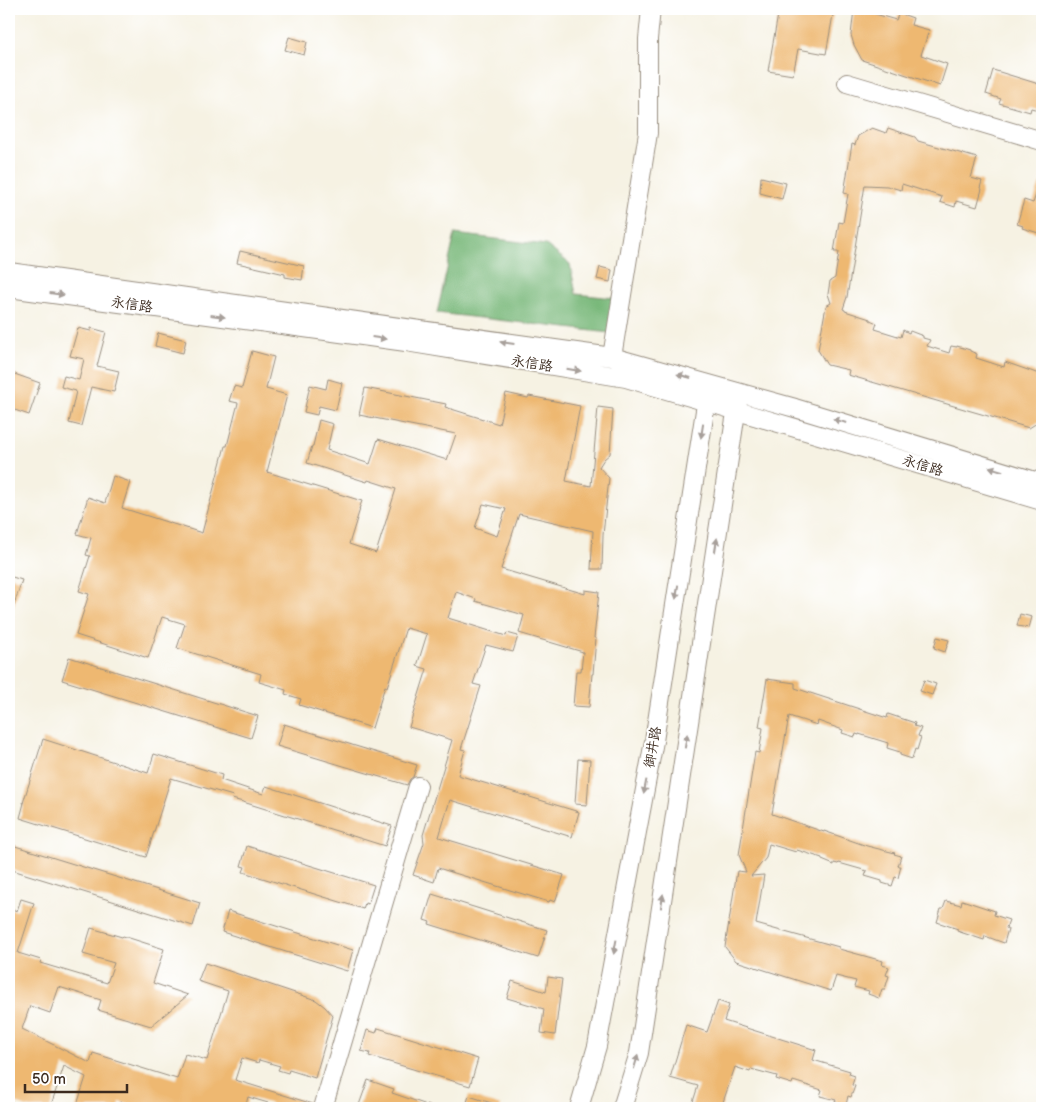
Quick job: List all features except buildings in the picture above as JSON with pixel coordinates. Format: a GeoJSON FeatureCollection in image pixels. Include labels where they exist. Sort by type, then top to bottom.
{"type":"FeatureCollection","features":[{"type":"Feature","properties":{"kind":"street"},"geometry":{"type":"LineString","coordinates":[[612,357],[648,133],[648,39],[652,9]]}},
{"type":"Feature","properties":{"kind":"street"},"geometry":{"type":"LineString","coordinates":[[847,83],[1042,141]]}},
{"type":"Feature","properties":{"kind":"street","name":"永信路"},"geometry":{"type":"LineString","coordinates":[[9,272],[612,357],[709,383],[1042,483]]}},
{"type":"Feature","properties":{"kind":"street","name":"永信路"},"geometry":{"type":"LineString","coordinates":[[9,288],[406,342],[626,378],[1042,501]]}},
{"type":"Feature","properties":{"kind":"street","name":"御井路"},"geometry":{"type":"LineString","coordinates":[[580,1108],[597,1046],[654,741],[709,383]]}},
{"type":"Feature","properties":{"kind":"street"},"geometry":{"type":"LineString","coordinates":[[622,1108],[638,1053],[739,392]]}},
{"type":"Feature","properties":{"kind":"street"},"geometry":{"type":"LineString","coordinates":[[323,1108],[418,786]]}},
{"type":"Feature","properties":{"kind":"green space"},"geometry":{"type":"Polygon","coordinates":[[[455,234],[546,245],[570,264],[576,294],[614,298],[610,333],[437,313],[455,234]]]}}]}
